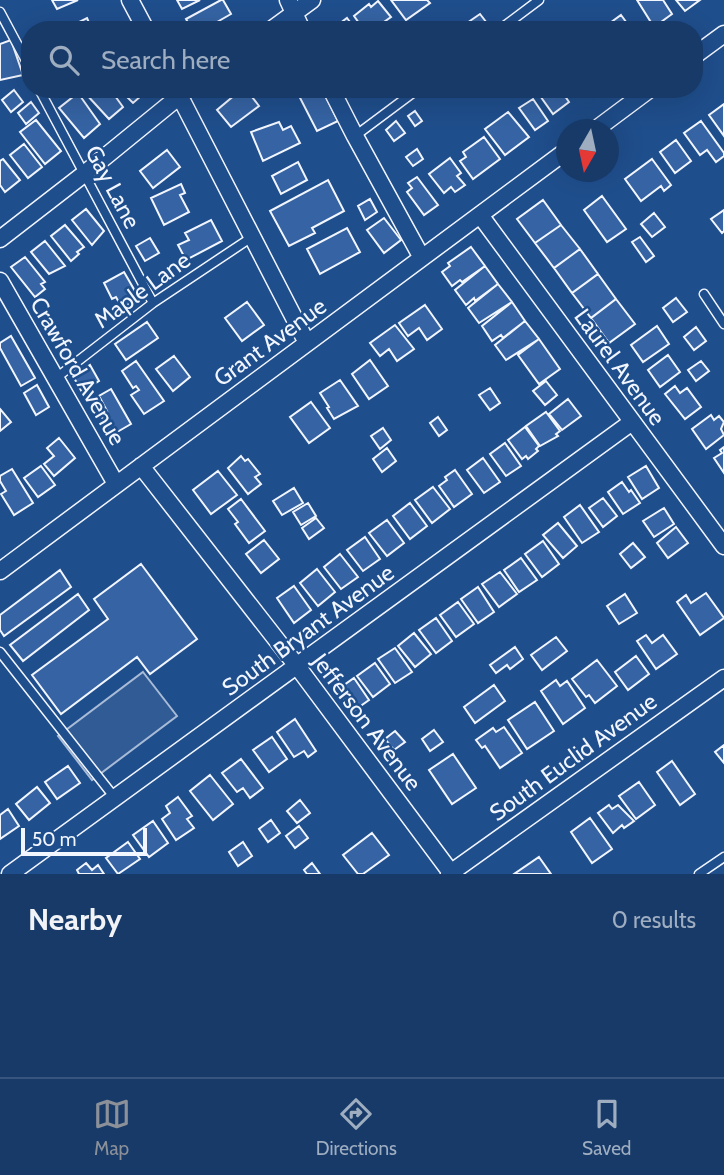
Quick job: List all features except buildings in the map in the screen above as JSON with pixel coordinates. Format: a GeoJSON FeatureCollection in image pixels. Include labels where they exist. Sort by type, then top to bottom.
{"type":"FeatureCollection","features":[{"type":"Feature","properties":{"kind":"street"},"geometry":{"type":"LineString","coordinates":[[130,0],[141,21]]}},
{"type":"Feature","properties":{"kind":"street"},"geometry":{"type":"LineString","coordinates":[[279,21],[291,7],[312,0]]}},
{"type":"Feature","properties":{"kind":"street"},"geometry":{"type":"LineString","coordinates":[[703,49],[724,34]]}},
{"type":"Feature","properties":{"kind":"street"},"geometry":{"type":"LineString","coordinates":[[0,239],[84,174],[173,98]]}},
{"type":"Feature","properties":{"kind":"street"},"geometry":{"type":"LineString","coordinates":[[184,98],[307,343]]}},
{"type":"Feature","properties":{"kind":"street"},"geometry":{"type":"LineString","coordinates":[[336,98],[422,258]]}},
{"type":"Feature","properties":{"kind":"street"},"geometry":{"type":"LineString","coordinates":[[610,119],[638,98]]}},
{"type":"Feature","properties":{"kind":"street","name":"Grant Avenue"},"geometry":{"type":"LineString","coordinates":[[0,571],[556,158]]}},
{"type":"Feature","properties":{"kind":"street","name":"Laurel Avenue"},"geometry":{"type":"LineString","coordinates":[[480,215],[724,545]]}},
{"type":"Feature","properties":{"kind":"street","name":"Crawford Avenue"},"geometry":{"type":"LineString","coordinates":[[0,281],[116,484]]}},
{"type":"Feature","properties":{"kind":"street","name":"South Bryant Avenue"},"geometry":{"type":"LineString","coordinates":[[10,874],[632,422]]}},
{"type":"Feature","properties":{"kind":"street","name":"Jefferson Avenue"},"geometry":{"type":"LineString","coordinates":[[141,466],[297,666],[451,873]]}},
{"type":"Feature","properties":{"kind":"street","name":"South Euclid Avenue"},"geometry":{"type":"LineString","coordinates":[[451,873],[724,678]]}},
{"type":"Feature","properties":{"kind":"lane"},"geometry":{"type":"LineString","coordinates":[[511,21],[539,0]]}},
{"type":"Feature","properties":{"kind":"lane"},"geometry":{"type":"LineString","coordinates":[[0,12],[21,51]]}},
{"type":"Feature","properties":{"kind":"lane","name":"Gay Lane"},"geometry":{"type":"LineString","coordinates":[[43,98],[153,303]]}},
{"type":"Feature","properties":{"kind":"lane"},"geometry":{"type":"LineString","coordinates":[[355,136],[406,98]]}},
{"type":"Feature","properties":{"kind":"lane","name":"Maple Lane"},"geometry":{"type":"LineString","coordinates":[[55,378],[153,303],[252,237]]}},
{"type":"Feature","properties":{"kind":"lane"},"geometry":{"type":"LineString","coordinates":[[704,294],[724,324]]}},
{"type":"Feature","properties":{"kind":"lane"},"geometry":{"type":"LineString","coordinates":[[0,652],[115,798]]}},
{"type":"Feature","properties":{"kind":"lane"},"geometry":{"type":"LineString","coordinates":[[699,874],[724,857]]}},
{"type":"Feature","properties":{"kind":"shaded area"},"geometry":{"type":"Polygon","coordinates":[[[143,672],[177,716],[92,780],[58,736],[143,672]]]}}]}
